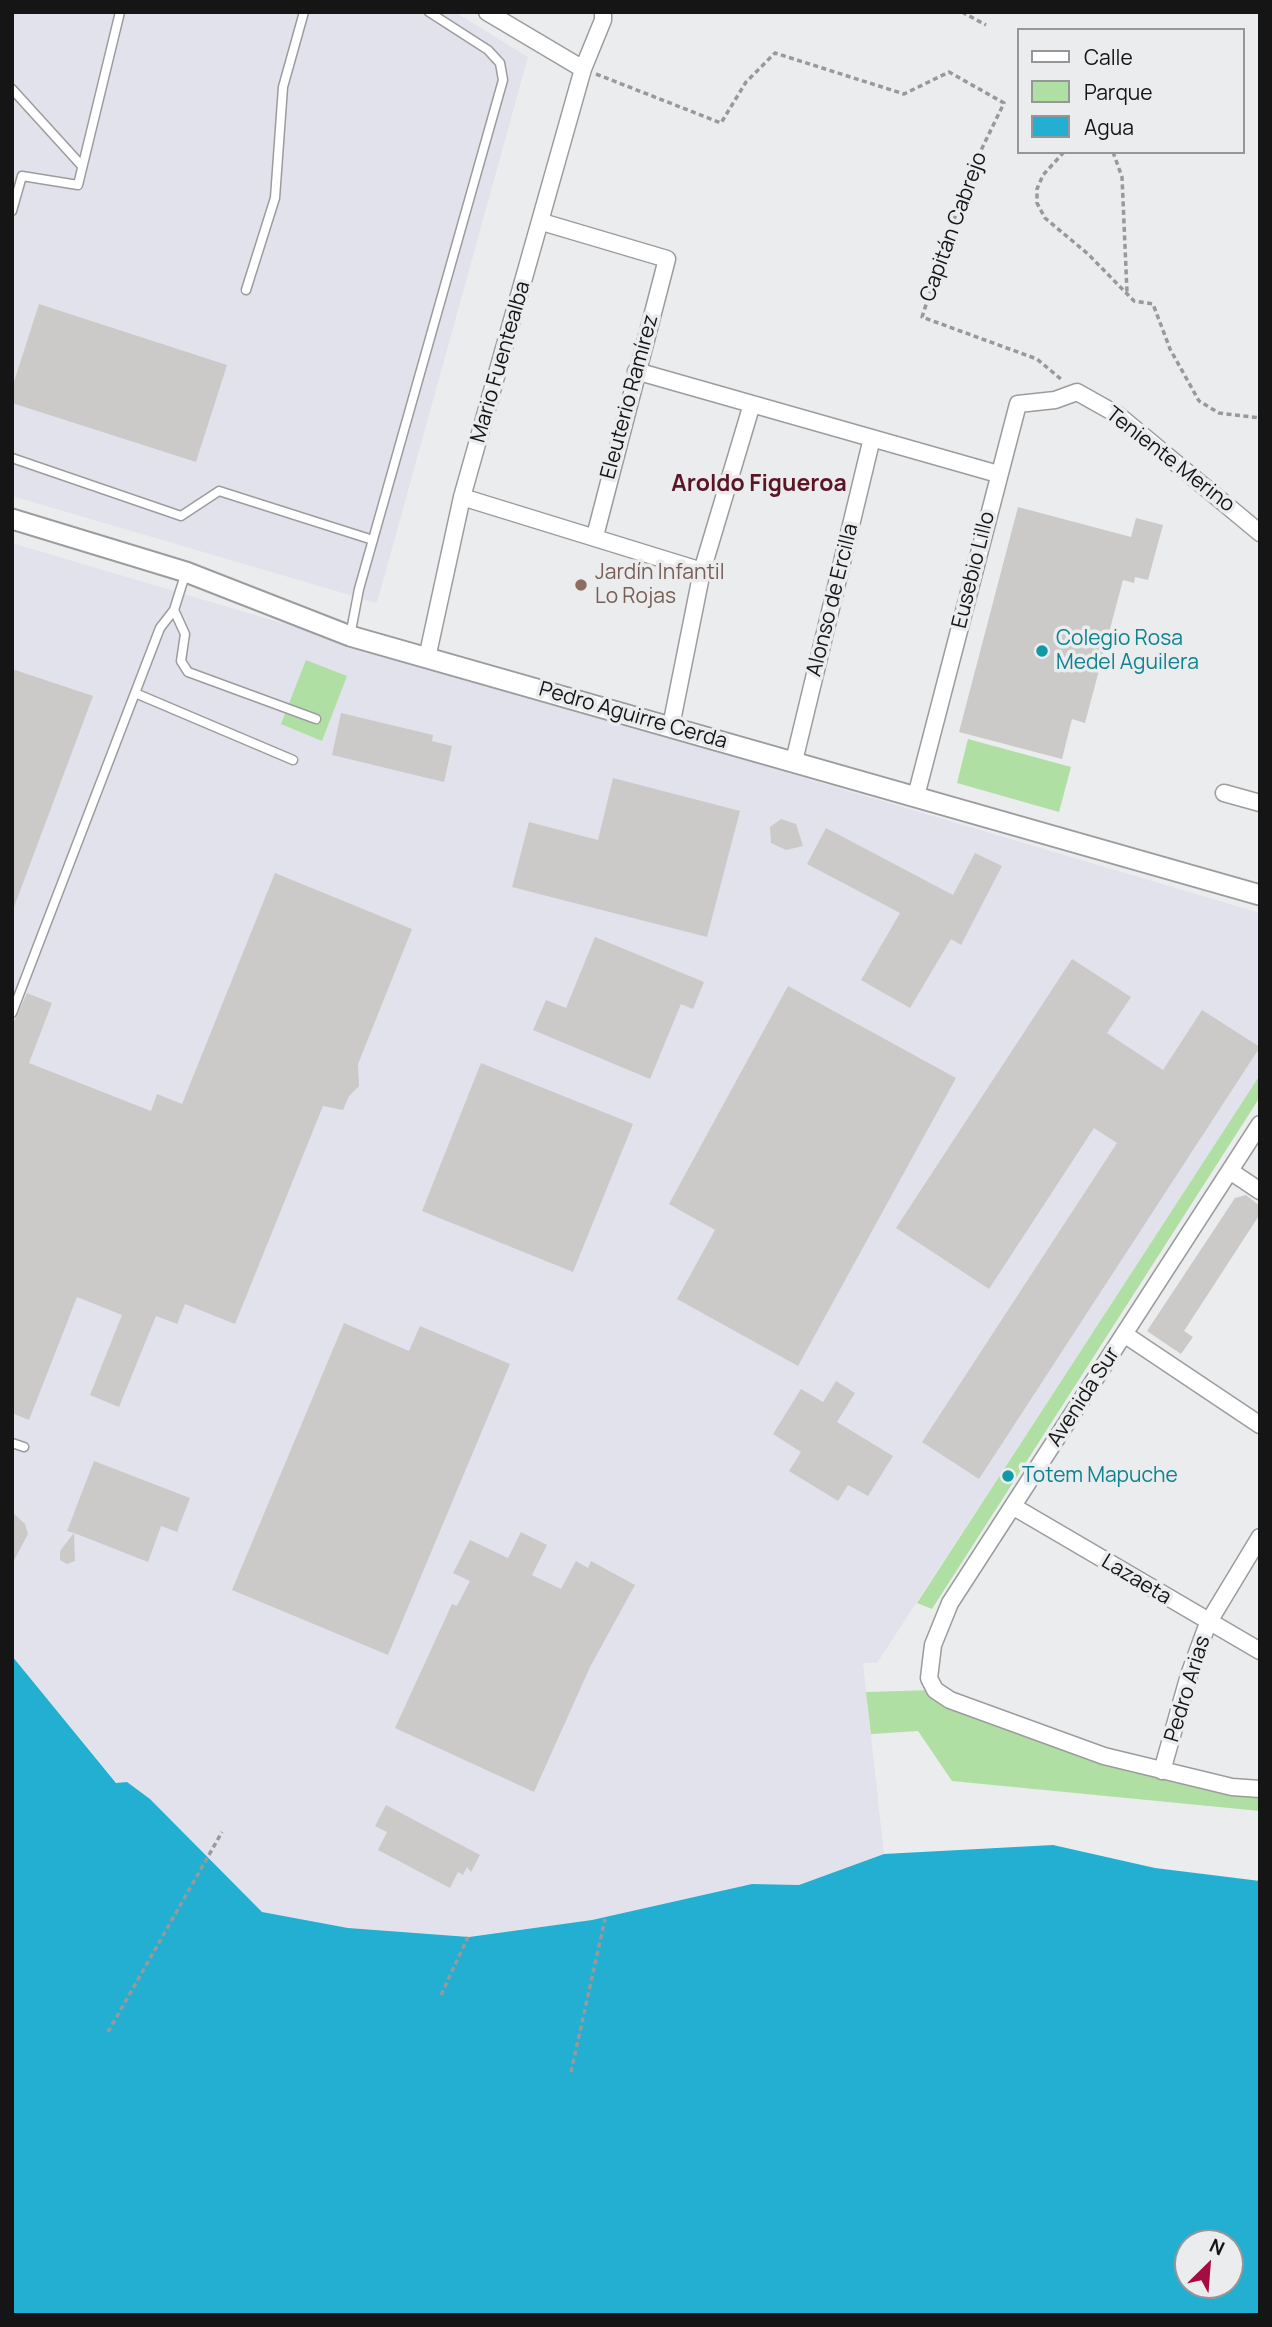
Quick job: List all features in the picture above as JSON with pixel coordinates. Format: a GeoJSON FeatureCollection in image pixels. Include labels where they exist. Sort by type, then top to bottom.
{"type":"FeatureCollection","features":[{"type":"Feature","properties":{"kind":"street"},"geometry":{"type":"LineString","coordinates":[[487,12],[583,69]]}},
{"type":"Feature","properties":{"kind":"street","name":"Mario Fuentealba"},"geometry":{"type":"LineString","coordinates":[[427,658],[462,497],[542,222],[583,69],[603,20],[603,12]]}},
{"type":"Feature","properties":{"kind":"street","name":"Eleuterio Ramírez"},"geometry":{"type":"LineString","coordinates":[[542,222],[667,259],[595,536]]}},
{"type":"Feature","properties":{"kind":"street"},"geometry":{"type":"LineString","coordinates":[[636,371],[998,474]]}},
{"type":"Feature","properties":{"kind":"street","name":"Eusebio Lillo"},"geometry":{"type":"LineString","coordinates":[[916,796],[1018,404],[1055,400],[1077,392]]}},
{"type":"Feature","properties":{"kind":"street","name":"Teniente Merino"},"geometry":{"type":"LineString","coordinates":[[1077,392],[1118,415],[1260,533]]}},
{"type":"Feature","properties":{"kind":"street"},"geometry":{"type":"LineString","coordinates":[[671,726],[702,571],[752,404]]}},
{"type":"Feature","properties":{"kind":"street","name":"Alonso de Ercilla"},"geometry":{"type":"LineString","coordinates":[[794,761],[872,438]]}},
{"type":"Feature","properties":{"kind":"street"},"geometry":{"type":"LineString","coordinates":[[462,497],[702,571]]}},
{"type":"Feature","properties":{"kind":"street","name":"Pedro Aguirre Cerda"},"geometry":{"type":"LineString","coordinates":[[12,520],[186,572],[350,636],[1260,895]]}},
{"type":"Feature","properties":{"kind":"street"},"geometry":{"type":"LineString","coordinates":[[1224,793],[1260,803]]}},
{"type":"Feature","properties":{"kind":"street","name":"Avenida Sur"},"geometry":{"type":"LineString","coordinates":[[1163,1771],[1104,1756],[950,1700],[935,1690],[929,1678],[933,1645],[944,1615],[1260,1124]]}},
{"type":"Feature","properties":{"kind":"street"},"geometry":{"type":"LineString","coordinates":[[1230,1171],[1260,1191]]}},
{"type":"Feature","properties":{"kind":"street"},"geometry":{"type":"LineString","coordinates":[[1124,1334],[1260,1424]]}},
{"type":"Feature","properties":{"kind":"street","name":"Lazaeta"},"geometry":{"type":"LineString","coordinates":[[1014,1507],[1208,1623],[1260,1651]]}},
{"type":"Feature","properties":{"kind":"street","name":"Pedro Arias"},"geometry":{"type":"LineString","coordinates":[[1163,1771],[1185,1685],[1208,1623],[1260,1537]]}},
{"type":"Feature","properties":{"kind":"street"},"geometry":{"type":"LineString","coordinates":[[1163,1771],[1260,1789]]}},
{"type":"Feature","properties":{"kind":"lane"},"geometry":{"type":"LineString","coordinates":[[12,211],[22,176],[78,185],[120,12]]}},
{"type":"Feature","properties":{"kind":"lane"},"geometry":{"type":"LineString","coordinates":[[246,290],[275,198],[283,87],[304,12]]}},
{"type":"Feature","properties":{"kind":"lane"},"geometry":{"type":"LineString","coordinates":[[350,636],[373,540],[503,80],[500,63],[488,50],[429,12]]}},
{"type":"Feature","properties":{"kind":"lane"},"geometry":{"type":"LineString","coordinates":[[12,89],[82,166]]}},
{"type":"Feature","properties":{"kind":"lane"},"geometry":{"type":"LineString","coordinates":[[12,458],[181,516],[219,491],[373,540]]}},
{"type":"Feature","properties":{"kind":"lane"},"geometry":{"type":"LineString","coordinates":[[12,1013],[160,628],[174,610],[186,572]]}},
{"type":"Feature","properties":{"kind":"lane"},"geometry":{"type":"LineString","coordinates":[[174,610],[185,634],[181,662],[188,672],[316,719]]}},
{"type":"Feature","properties":{"kind":"lane"},"geometry":{"type":"LineString","coordinates":[[135,693],[293,760]]}},
{"type":"Feature","properties":{"kind":"lane"},"geometry":{"type":"LineString","coordinates":[[12,1443],[24,1447]]}},
{"type":"Feature","properties":{"kind":"path"},"geometry":{"type":"LineString","coordinates":[[962,12],[986,25]]}},
{"type":"Feature","properties":{"kind":"path","name":"Capitán Cabrejo"},"geometry":{"type":"LineString","coordinates":[[583,69],[721,123],[746,82],[775,53],[904,94],[948,72],[1004,103],[968,177],[922,317],[1037,359],[1077,392]]}},
{"type":"Feature","properties":{"kind":"path"},"geometry":{"type":"LineString","coordinates":[[1061,154],[1043,175],[1037,189],[1037,203],[1045,218],[1134,301],[1153,304],[1170,349],[1199,401],[1219,413],[1260,418]]}},
{"type":"Feature","properties":{"kind":"path"},"geometry":{"type":"LineString","coordinates":[[1114,154],[1122,177],[1127,292]]}},
{"type":"Feature","properties":{"kind":"path"},"geometry":{"type":"LineString","coordinates":[[108,2032],[222,1832]]}},
{"type":"Feature","properties":{"kind":"path"},"geometry":{"type":"LineString","coordinates":[[571,2072],[605,1919]]}},
{"type":"Feature","properties":{"kind":"path"},"geometry":{"type":"LineString","coordinates":[[440,1995],[468,1937]]}},
{"type":"Feature","properties":{"kind":"shaded area"},"geometry":{"type":"Polygon","coordinates":[[[12,12],[455,12],[528,57],[377,603],[12,496],[12,12]]]}},
{"type":"Feature","properties":{"kind":"shaded area"},"geometry":{"type":"Polygon","coordinates":[[[12,543],[1260,913],[1260,1076],[877,1663],[863,1663],[884,1854],[799,1885],[752,1884],[592,1920],[468,1937],[348,1928],[262,1912],[150,1799],[117,1783],[12,1656],[12,543]]]}},
{"type":"Feature","properties":{"kind":"green space"},"geometry":{"type":"Polygon","coordinates":[[[306,660],[347,676],[322,741],[281,724],[306,660]]]}},
{"type":"Feature","properties":{"kind":"green space"},"geometry":{"type":"Polygon","coordinates":[[[968,739],[1071,767],[1059,812],[957,783],[968,739]]]}},
{"type":"Feature","properties":{"kind":"green space"},"geometry":{"type":"Polygon","coordinates":[[[1260,1075],[1260,1097],[932,1609],[917,1603],[1260,1075]]]}},
{"type":"Feature","properties":{"kind":"green space"},"geometry":{"type":"Polygon","coordinates":[[[935,1690],[1104,1756],[1260,1789],[1260,1811],[952,1781],[918,1731],[871,1734],[866,1692],[935,1690]]]}},
{"type":"Feature","properties":{"kind":"water"},"geometry":{"type":"Polygon","coordinates":[[[12,1656],[116,1783],[127,1782],[150,1799],[262,1912],[348,1928],[469,1937],[592,1920],[752,1884],[799,1885],[884,1854],[1053,1845],[1155,1868],[1260,1881],[1260,2315],[12,2315],[12,1656]]]}},
{"type":"Feature","properties":{"kind":"building"},"geometry":{"type":"Polygon","coordinates":[[[39,304],[227,365],[196,462],[12,403],[12,388],[39,304]]]}},
{"type":"Feature","properties":{"kind":"building","name":"Colegio Rosa Medel Aguilera"},"geometry":{"type":"Polygon","coordinates":[[[1018,507],[1131,537],[1136,518],[1163,525],[1148,580],[1135,577],[1134,583],[1123,580],[1085,723],[1072,719],[1062,759],[959,732],[1018,507]]]}},
{"type":"Feature","properties":{"kind":"building"},"geometry":{"type":"Polygon","coordinates":[[[12,669],[93,696],[14,907],[12,907],[12,669]]]}},
{"type":"Feature","properties":{"kind":"building"},"geometry":{"type":"Polygon","coordinates":[[[341,713],[433,735],[432,741],[452,746],[444,782],[332,755],[341,713]]]}},
{"type":"Feature","properties":{"kind":"building"},"geometry":{"type":"Polygon","coordinates":[[[613,778],[740,811],[707,937],[512,887],[529,822],[598,840],[613,778]]]}},
{"type":"Feature","properties":{"kind":"building"},"geometry":{"type":"Polygon","coordinates":[[[781,819],[796,824],[803,846],[786,850],[771,843],[770,827],[781,819]]]}},
{"type":"Feature","properties":{"kind":"building"},"geometry":{"type":"Polygon","coordinates":[[[826,828],[953,895],[975,853],[1002,866],[961,945],[951,939],[910,1008],[861,980],[900,913],[807,864],[826,828]]]}},
{"type":"Feature","properties":{"kind":"building"},"geometry":{"type":"Polygon","coordinates":[[[275,873],[412,929],[358,1064],[359,1086],[349,1096],[343,1110],[323,1106],[235,1324],[185,1304],[177,1324],[156,1316],[119,1407],[90,1395],[122,1315],[77,1297],[29,1420],[12,1413],[12,1026],[27,993],[52,1003],[29,1063],[151,1111],[157,1094],[182,1104],[275,873]]]}},
{"type":"Feature","properties":{"kind":"building"},"geometry":{"type":"Polygon","coordinates":[[[595,937],[704,982],[693,1009],[681,1004],[650,1079],[533,1030],[546,1000],[566,1008],[595,937]]]}},
{"type":"Feature","properties":{"kind":"building"},"geometry":{"type":"Polygon","coordinates":[[[1072,959],[1131,997],[1107,1033],[1163,1070],[1202,1010],[1260,1047],[979,1479],[922,1442],[1117,1143],[1094,1128],[989,1289],[896,1228],[1072,959]]]}},
{"type":"Feature","properties":{"kind":"building"},"geometry":{"type":"Polygon","coordinates":[[[788,986],[956,1078],[798,1366],[677,1299],[715,1230],[669,1204],[788,986]]]}},
{"type":"Feature","properties":{"kind":"building"},"geometry":{"type":"Polygon","coordinates":[[[481,1063],[633,1124],[573,1272],[422,1211],[481,1063]]]}},
{"type":"Feature","properties":{"kind":"building"},"geometry":{"type":"Polygon","coordinates":[[[1246,1195],[1260,1206],[1260,1214],[1184,1331],[1193,1337],[1181,1354],[1147,1331],[1235,1198],[1246,1195]]]}},
{"type":"Feature","properties":{"kind":"building"},"geometry":{"type":"Polygon","coordinates":[[[344,1323],[409,1351],[420,1326],[510,1364],[388,1655],[232,1590],[344,1323]]]}},
{"type":"Feature","properties":{"kind":"building"},"geometry":{"type":"Polygon","coordinates":[[[836,1381],[855,1393],[837,1422],[893,1456],[868,1496],[848,1485],[838,1501],[789,1471],[801,1452],[773,1434],[801,1389],[823,1402],[836,1381]]]}},
{"type":"Feature","properties":{"kind":"building"},"geometry":{"type":"Polygon","coordinates":[[[94,1461],[190,1498],[177,1532],[161,1526],[148,1562],[67,1531],[94,1461]]]}},
{"type":"Feature","properties":{"kind":"building"},"geometry":{"type":"Polygon","coordinates":[[[12,1512],[25,1524],[28,1534],[12,1564],[12,1512]]]}},
{"type":"Feature","properties":{"kind":"building"},"geometry":{"type":"Polygon","coordinates":[[[521,1532],[547,1545],[532,1575],[561,1589],[576,1561],[588,1568],[591,1561],[635,1585],[590,1667],[534,1792],[395,1728],[452,1604],[457,1606],[470,1581],[453,1573],[470,1540],[508,1558],[521,1532]]]}},
{"type":"Feature","properties":{"kind":"building"},"geometry":{"type":"Polygon","coordinates":[[[74,1533],[75,1561],[67,1564],[60,1560],[60,1551],[74,1533]]]}},
{"type":"Feature","properties":{"kind":"building"},"geometry":{"type":"Polygon","coordinates":[[[386,1805],[480,1855],[471,1872],[467,1867],[463,1875],[458,1872],[450,1888],[378,1850],[387,1832],[375,1826],[386,1805]]]}},
{"type":"Feature","properties":{"kind":"place","name":"Jardín Infantil Lo Rojas"},"geometry":{"type":"Point","coordinates":[581,585]}},
{"type":"Feature","properties":{"kind":"place","name":"Colegio Rosa Medel Aguilera"},"geometry":{"type":"Point","coordinates":[1042,651]}},
{"type":"Feature","properties":{"kind":"place","name":"Totem Mapuche"},"geometry":{"type":"Point","coordinates":[1008,1476]}},
{"type":"Feature","properties":{"kind":"district","name":"Aroldo Figueroa"},"geometry":{"type":"Point","coordinates":[759,485]}}]}
